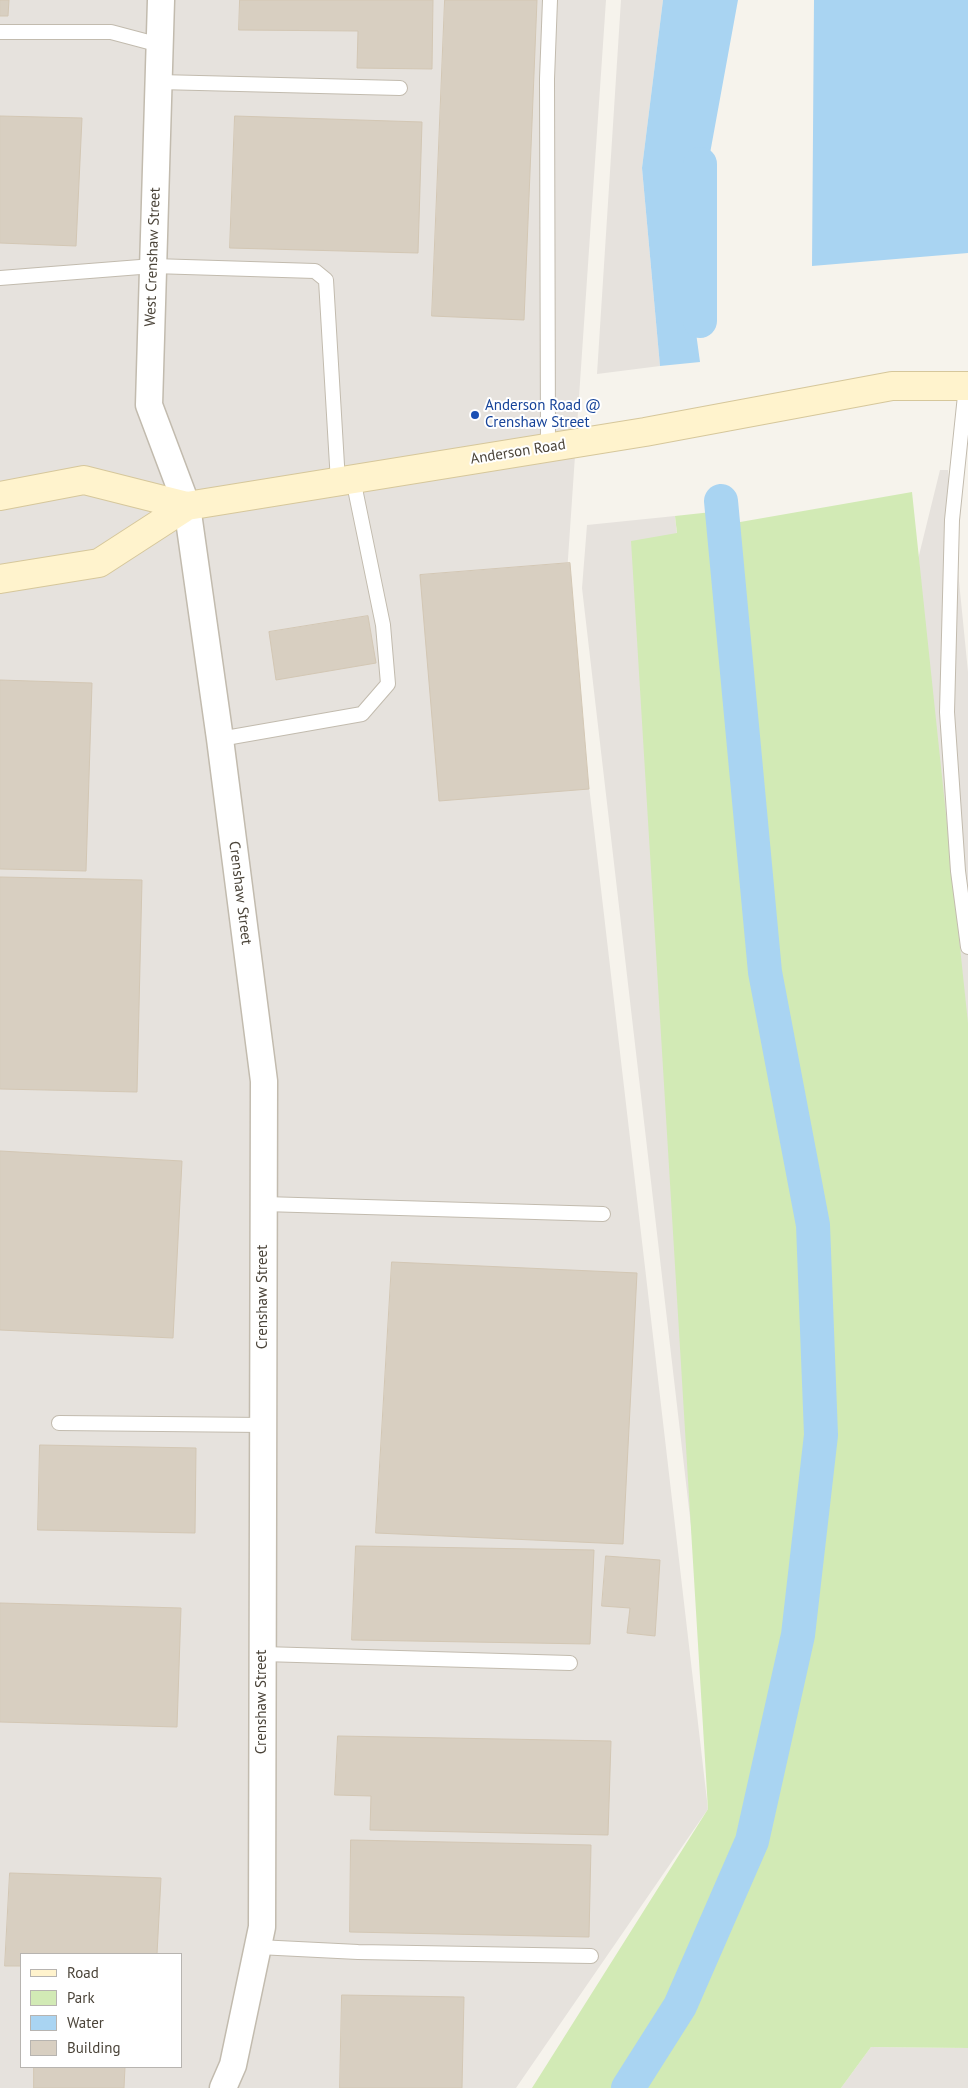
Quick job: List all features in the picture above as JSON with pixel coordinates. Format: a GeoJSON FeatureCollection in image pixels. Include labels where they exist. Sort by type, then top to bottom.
{"type":"FeatureCollection","features":[{"type":"Feature","properties":{"kind":"main road","name":"Anderson Road"},"geometry":{"type":"LineString","coordinates":[[0,496],[84,480],[187,506],[645,432],[892,386],[967,386]]}},
{"type":"Feature","properties":{"kind":"main road","name":"Anderson Road"},"geometry":{"type":"LineString","coordinates":[[0,579],[99,563],[187,506]]}},
{"type":"Feature","properties":{"kind":"street","name":"West Crenshaw Street"},"geometry":{"type":"LineString","coordinates":[[161,0],[149,406],[187,506]]}},
{"type":"Feature","properties":{"kind":"street","name":"Crenshaw Street"},"geometry":{"type":"LineString","coordinates":[[187,506],[220,739],[264,1081],[262,1927],[232,2065],[223,2088]]}},
{"type":"Feature","properties":{"kind":"lane"},"geometry":{"type":"LineString","coordinates":[[548,448],[547,78],[550,0]]}},
{"type":"Feature","properties":{"kind":"lane"},"geometry":{"type":"LineString","coordinates":[[0,32],[111,32],[160,45]]}},
{"type":"Feature","properties":{"kind":"lane"},"geometry":{"type":"LineString","coordinates":[[159,82],[400,88]]}},
{"type":"Feature","properties":{"kind":"lane"},"geometry":{"type":"LineString","coordinates":[[0,278],[153,266],[315,270],[326,280],[346,480],[383,624],[388,684],[362,714],[220,739]]}},
{"type":"Feature","properties":{"kind":"lane"},"geometry":{"type":"LineString","coordinates":[[967,386],[952,520],[947,712],[963,871],[968,947]]}},
{"type":"Feature","properties":{"kind":"lane"},"geometry":{"type":"LineString","coordinates":[[264,1204],[603,1214]]}},
{"type":"Feature","properties":{"kind":"lane"},"geometry":{"type":"LineString","coordinates":[[59,1424],[263,1425]]}},
{"type":"Feature","properties":{"kind":"lane"},"geometry":{"type":"LineString","coordinates":[[263,1654],[570,1663]]}},
{"type":"Feature","properties":{"kind":"lane"},"geometry":{"type":"LineString","coordinates":[[258,1947],[358,1952],[591,1956]]}},
{"type":"Feature","properties":{"kind":"shaded area"},"geometry":{"type":"Polygon","coordinates":[[[0,0],[606,0],[566,588],[708,1809],[516,2088],[0,2088],[0,0]]]}},
{"type":"Feature","properties":{"kind":"shaded area"},"geometry":{"type":"Polygon","coordinates":[[[621,0],[663,0],[642,168],[660,366],[597,374],[621,0]]]}},
{"type":"Feature","properties":{"kind":"shaded area"},"geometry":{"type":"Polygon","coordinates":[[[940,470],[948,470],[968,672],[968,1362],[891,669],[940,470]]]}},
{"type":"Feature","properties":{"kind":"shaded area"},"geometry":{"type":"Polygon","coordinates":[[[675,516],[731,1025],[716,1741],[582,588],[587,525],[675,516]]]}},
{"type":"Feature","properties":{"kind":"shaded area"},"geometry":{"type":"Polygon","coordinates":[[[871,2047],[968,2048],[968,2088],[841,2088],[871,2047]]]}},
{"type":"Feature","properties":{"kind":"green space"},"geometry":{"type":"Polygon","coordinates":[[[912,492],[968,1023],[968,2048],[871,2047],[841,2088],[532,2088],[708,1809],[631,541],[677,533],[675,516],[721,511],[723,525],[912,492]]]}},
{"type":"Feature","properties":{"kind":"water"},"geometry":{"type":"Polygon","coordinates":[[[663,0],[738,0],[688,274],[700,362],[660,366],[642,168],[663,0]]]}},
{"type":"Feature","properties":{"kind":"water"},"geometry":{"type":"Polygon","coordinates":[[[814,0],[968,0],[968,253],[812,266],[814,0]]]}},
{"type":"Feature","properties":{"kind":"building"},"geometry":{"type":"Polygon","coordinates":[[[0,0],[9,0],[8,16],[0,16],[0,0]]]}},
{"type":"Feature","properties":{"kind":"building"},"geometry":{"type":"Polygon","coordinates":[[[240,0],[433,0],[432,69],[357,68],[358,31],[239,30],[240,0]]]}},
{"type":"Feature","properties":{"kind":"building"},"geometry":{"type":"Polygon","coordinates":[[[445,0],[537,0],[524,320],[432,316],[445,0]]]}},
{"type":"Feature","properties":{"kind":"building"},"geometry":{"type":"Polygon","coordinates":[[[0,116],[82,118],[76,246],[0,243],[0,116]]]}},
{"type":"Feature","properties":{"kind":"building"},"geometry":{"type":"Polygon","coordinates":[[[235,116],[422,122],[418,253],[230,248],[235,116]]]}},
{"type":"Feature","properties":{"kind":"building"},"geometry":{"type":"Polygon","coordinates":[[[570,563],[589,789],[439,801],[420,575],[570,563]]]}},
{"type":"Feature","properties":{"kind":"building"},"geometry":{"type":"Polygon","coordinates":[[[368,616],[376,663],[276,680],[269,632],[368,616]]]}},
{"type":"Feature","properties":{"kind":"building"},"geometry":{"type":"Polygon","coordinates":[[[0,680],[92,683],[86,871],[0,869],[0,680]]]}},
{"type":"Feature","properties":{"kind":"building"},"geometry":{"type":"Polygon","coordinates":[[[0,877],[142,880],[137,1092],[0,1089],[0,877]]]}},
{"type":"Feature","properties":{"kind":"building"},"geometry":{"type":"Polygon","coordinates":[[[0,1151],[182,1161],[173,1338],[0,1330],[0,1151]]]}},
{"type":"Feature","properties":{"kind":"building"},"geometry":{"type":"Polygon","coordinates":[[[392,1262],[637,1273],[623,1544],[376,1533],[392,1262]]]}},
{"type":"Feature","properties":{"kind":"building"},"geometry":{"type":"Polygon","coordinates":[[[40,1445],[196,1448],[195,1533],[38,1530],[40,1445]]]}},
{"type":"Feature","properties":{"kind":"building"},"geometry":{"type":"Polygon","coordinates":[[[356,1546],[594,1550],[590,1644],[352,1640],[356,1546]]]}},
{"type":"Feature","properties":{"kind":"building"},"geometry":{"type":"Polygon","coordinates":[[[606,1556],[660,1560],[655,1636],[627,1633],[630,1608],[602,1606],[606,1556]]]}},
{"type":"Feature","properties":{"kind":"building"},"geometry":{"type":"Polygon","coordinates":[[[0,1603],[181,1608],[177,1727],[0,1722],[0,1603]]]}},
{"type":"Feature","properties":{"kind":"building"},"geometry":{"type":"Polygon","coordinates":[[[338,1736],[611,1741],[608,1835],[370,1830],[371,1796],[335,1795],[338,1736]]]}},
{"type":"Feature","properties":{"kind":"building"},"geometry":{"type":"Polygon","coordinates":[[[351,1840],[591,1845],[589,1937],[350,1932],[351,1840]]]}},
{"type":"Feature","properties":{"kind":"building"},"geometry":{"type":"Polygon","coordinates":[[[10,1873],[161,1878],[157,1953],[20,1953],[20,1966],[5,1966],[10,1873]]]}},
{"type":"Feature","properties":{"kind":"building"},"geometry":{"type":"Polygon","coordinates":[[[342,1995],[464,1997],[462,2088],[340,2088],[342,1995]]]}},
{"type":"Feature","properties":{"kind":"building"},"geometry":{"type":"Polygon","coordinates":[[[34,2068],[125,2068],[124,2088],[34,2088],[34,2068]]]}},
{"type":"Feature","properties":{"kind":"waterway"},"geometry":{"type":"LineString","coordinates":[[700,164],[700,321]]}},
{"type":"Feature","properties":{"kind":"waterway"},"geometry":{"type":"LineString","coordinates":[[628,2088],[680,2006],[752,1841],[798,1635],[821,1435],[813,1225],[765,972],[721,501]]}},
{"type":"Feature","properties":{"kind":"place","name":"Anderson Road @ Crenshaw Street"},"geometry":{"type":"Point","coordinates":[475,415]}}]}
